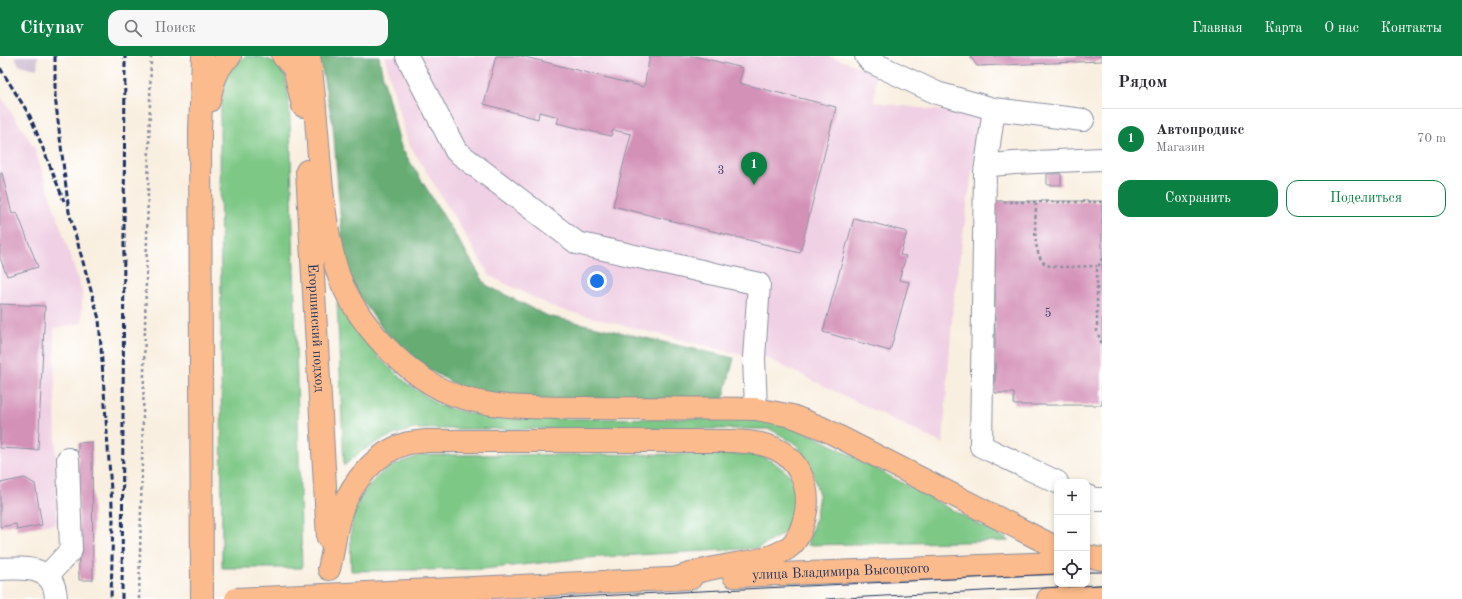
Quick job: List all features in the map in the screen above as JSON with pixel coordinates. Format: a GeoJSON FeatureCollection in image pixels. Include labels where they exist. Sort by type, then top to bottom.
{"type":"FeatureCollection","features":[{"type":"Feature","properties":{"kind":"main road"},"geometry":{"type":"LineString","coordinates":[[202,599],[200,130],[203,56]]}},
{"type":"Feature","properties":{"kind":"main road"},"geometry":{"type":"LineString","coordinates":[[200,130],[214,80],[222,64],[230,56]]}},
{"type":"Feature","properties":{"kind":"main road"},"geometry":{"type":"LineString","coordinates":[[283,56],[294,68],[303,106]]}},
{"type":"Feature","properties":{"kind":"main road","name":"Егоршинский подход"},"geometry":{"type":"LineString","coordinates":[[298,56],[303,106],[331,599]]}},
{"type":"Feature","properties":{"kind":"main road"},"geometry":{"type":"LineString","coordinates":[[309,56],[315,97],[326,218],[336,268],[350,299],[371,330],[389,351],[410,370],[457,397],[503,407],[756,408],[792,416],[811,423],[1054,546]]}},
{"type":"Feature","properties":{"kind":"main road"},"geometry":{"type":"LineString","coordinates":[[329,569],[342,509],[349,495],[363,473],[374,462],[383,455],[405,444],[435,441],[734,441],[767,446],[790,458],[802,476],[806,496],[806,509],[801,528],[796,540],[790,547],[770,558],[703,570],[677,578]]}},
{"type":"Feature","properties":{"kind":"main road"},"geometry":{"type":"LineString","coordinates":[[1090,557],[1102,560]]}},
{"type":"Feature","properties":{"kind":"main road"},"geometry":{"type":"LineString","coordinates":[[1090,561],[1102,560]]}},
{"type":"Feature","properties":{"kind":"main road","name":"улица Владимира Высоцкого"},"geometry":{"type":"LineString","coordinates":[[236,599],[1054,562]]}},
{"type":"Feature","properties":{"kind":"main road"},"geometry":{"type":"LineString","coordinates":[[1048,599],[1102,596]]}},
{"type":"Feature","properties":{"kind":"lane"},"geometry":{"type":"LineString","coordinates":[[407,56],[456,152],[577,243],[759,284],[754,358],[756,408]]}},
{"type":"Feature","properties":{"kind":"lane"},"geometry":{"type":"LineString","coordinates":[[866,56],[870,62],[936,93],[994,109],[1083,120]]}},
{"type":"Feature","properties":{"kind":"lane"},"geometry":{"type":"LineString","coordinates":[[994,109],[985,172],[989,346],[981,446],[1054,481]]}},
{"type":"Feature","properties":{"kind":"lane"},"geometry":{"type":"LineString","coordinates":[[985,172],[992,165],[1102,159]]}},
{"type":"Feature","properties":{"kind":"lane"},"geometry":{"type":"LineString","coordinates":[[48,575],[71,550],[68,459]]}},
{"type":"Feature","properties":{"kind":"lane"},"geometry":{"type":"LineString","coordinates":[[1090,497],[1102,499]]}},
{"type":"Feature","properties":{"kind":"lane"},"geometry":{"type":"LineString","coordinates":[[0,569],[38,570],[48,575],[56,592],[56,599]]}},
{"type":"Feature","properties":{"kind":"path"},"geometry":{"type":"LineString","coordinates":[[139,599],[151,56]]}},
{"type":"Feature","properties":{"kind":"path"},"geometry":{"type":"LineString","coordinates":[[985,202],[1102,202]]}},
{"type":"Feature","properties":{"kind":"path"},"geometry":{"type":"LineString","coordinates":[[1036,203],[1036,248],[1045,263],[1050,266],[1097,266]]}},
{"type":"Feature","properties":{"kind":"path"},"geometry":{"type":"LineString","coordinates":[[1102,258],[1097,266],[1097,331],[1102,345]]}},
{"type":"Feature","properties":{"kind":"shaded area"},"geometry":{"type":"Polygon","coordinates":[[[15,56],[38,56],[37,69],[19,65],[15,56]]]}},
{"type":"Feature","properties":{"kind":"shaded area"},"geometry":{"type":"Polygon","coordinates":[[[384,56],[828,56],[876,72],[874,102],[980,116],[953,306],[943,444],[765,357],[754,358],[555,308],[490,276],[408,142],[384,56]]]}},
{"type":"Feature","properties":{"kind":"shaded area"},"geometry":{"type":"Polygon","coordinates":[[[0,95],[34,147],[82,291],[82,323],[54,328],[57,523],[17,530],[16,524],[0,527],[0,95]]]}},
{"type":"Feature","properties":{"kind":"green space"},"geometry":{"type":"Polygon","coordinates":[[[246,56],[261,57],[279,66],[287,83],[290,119],[302,568],[222,568],[220,117],[225,82],[232,68],[238,61],[246,56]]]}},
{"type":"Feature","properties":{"kind":"green space"},"geometry":{"type":"Polygon","coordinates":[[[319,56],[379,56],[401,147],[486,285],[548,316],[734,358],[723,401],[504,399],[462,388],[413,361],[384,331],[359,296],[348,275],[343,251],[333,125],[319,56]]]}},
{"type":"Feature","properties":{"kind":"green space"},"geometry":{"type":"Polygon","coordinates":[[[337,302],[380,359],[408,384],[440,406],[494,419],[764,418],[815,436],[1010,541],[807,545],[815,520],[819,495],[812,469],[796,444],[770,429],[414,429],[394,435],[368,447],[344,466],[337,302]]]}},
{"type":"Feature","properties":{"kind":"green space"},"geometry":{"type":"Polygon","coordinates":[[[743,454],[762,456],[775,463],[790,475],[798,495],[795,516],[783,534],[758,548],[586,558],[484,569],[351,571],[351,529],[353,516],[363,493],[384,471],[396,464],[421,455],[743,454]]]}},
{"type":"Feature","properties":{"kind":"building"},"geometry":{"type":"Polygon","coordinates":[[[496,56],[521,56],[644,87],[650,56],[694,56],[743,68],[739,83],[836,107],[800,253],[613,206],[631,134],[613,130],[611,136],[557,123],[559,117],[539,112],[538,119],[484,104],[496,56]]]}},
{"type":"Feature","properties":{"kind":"building"},"geometry":{"type":"Polygon","coordinates":[[[970,56],[1102,56],[1102,61],[977,66],[970,56]]]}},
{"type":"Feature","properties":{"kind":"building"},"geometry":{"type":"Polygon","coordinates":[[[2,173],[12,214],[17,212],[38,267],[7,276],[0,258],[0,174],[2,173]]]}},
{"type":"Feature","properties":{"kind":"building"},"geometry":{"type":"Polygon","coordinates":[[[1047,174],[1061,174],[1061,185],[1047,185],[1047,174]]]}},
{"type":"Feature","properties":{"kind":"building"},"geometry":{"type":"Polygon","coordinates":[[[995,201],[1102,201],[1102,405],[1014,405],[1014,393],[995,393],[995,201]]]}},
{"type":"Feature","properties":{"kind":"building"},"geometry":{"type":"Polygon","coordinates":[[[854,218],[907,232],[900,255],[906,256],[899,280],[909,282],[890,351],[823,332],[854,218]]]}},
{"type":"Feature","properties":{"kind":"building"},"geometry":{"type":"Polygon","coordinates":[[[0,304],[45,306],[38,450],[0,448],[0,304]]]}},
{"type":"Feature","properties":{"kind":"building"},"geometry":{"type":"Polygon","coordinates":[[[92,442],[93,580],[79,580],[78,443],[92,442]]]}},
{"type":"Feature","properties":{"kind":"building"},"geometry":{"type":"Polygon","coordinates":[[[25,478],[35,484],[42,525],[17,530],[16,524],[0,527],[0,483],[25,478]]]}},
{"type":"Feature","properties":{"kind":"tram line"},"geometry":{"type":"LineString","coordinates":[[1090,572],[1102,572]]}},
{"type":"Feature","properties":{"kind":"tram line"},"geometry":{"type":"LineString","coordinates":[[534,599],[1054,574]]}},
{"type":"Feature","properties":{"kind":"tram line"},"geometry":{"type":"LineString","coordinates":[[826,599],[1102,585]]}},
{"type":"Feature","properties":{"kind":"railway"},"geometry":{"type":"LineString","coordinates":[[55,56],[55,96],[69,212],[99,319],[113,519],[111,599]]}},
{"type":"Feature","properties":{"kind":"railway"},"geometry":{"type":"LineString","coordinates":[[122,599],[125,56]]}},
{"type":"Feature","properties":{"kind":"railway"},"geometry":{"type":"LineString","coordinates":[[0,68],[30,116],[64,201]]}},
{"type":"Feature","properties":{"kind":"place","name":"Автопродикс"},"geometry":{"type":"Point","coordinates":[754,185]}}]}
